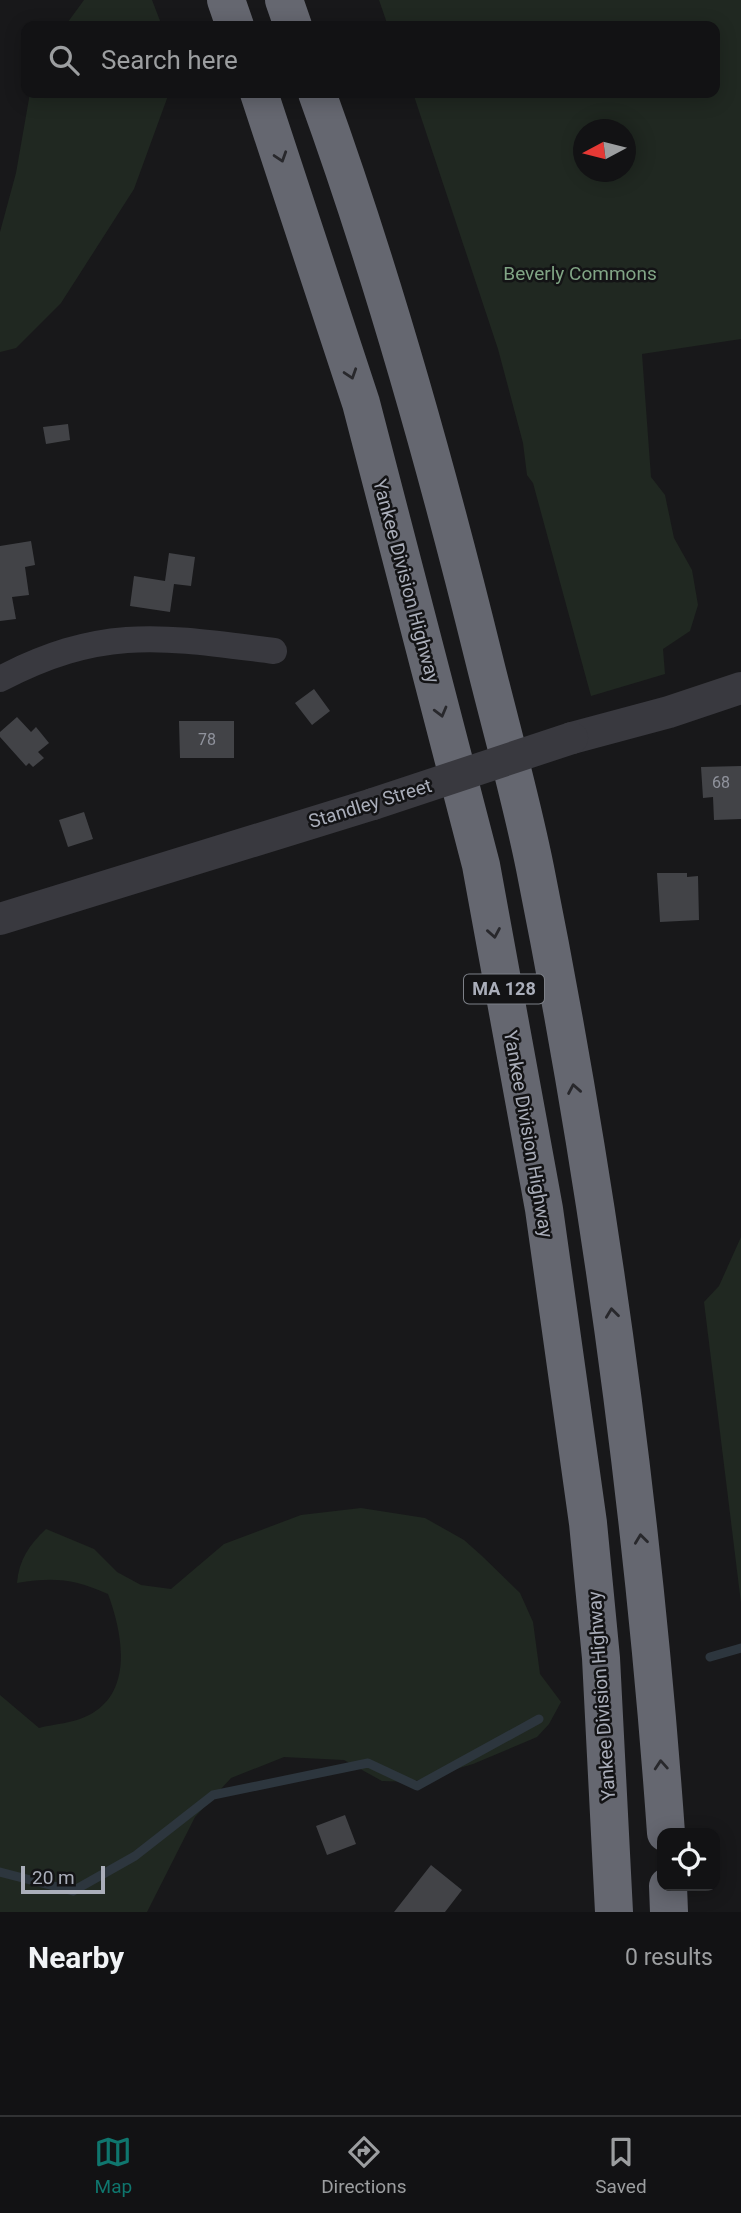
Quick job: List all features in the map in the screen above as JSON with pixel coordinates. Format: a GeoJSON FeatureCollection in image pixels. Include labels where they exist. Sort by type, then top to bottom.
{"type":"FeatureCollection","features":[{"type":"Feature","properties":{"kind":"highway"},"geometry":{"type":"LineString","coordinates":[[226,0],[233,21]]}},
{"type":"Feature","properties":{"kind":"highway"},"geometry":{"type":"LineString","coordinates":[[284,0],[291,21]]}},
{"type":"Feature","properties":{"kind":"highway","name":"Yankee Division Highway"},"geometry":{"type":"LineString","coordinates":[[261,98],[361,403],[481,865],[544,1209],[588,1523],[601,1658],[614,1912]]}},
{"type":"Feature","properties":{"kind":"highway","name":"MA 128"},"geometry":{"type":"LineString","coordinates":[[319,98],[397,336],[442,488],[534,865],[608,1276],[652,1636],[666,1828]]}},
{"type":"Feature","properties":{"kind":"highway"},"geometry":{"type":"LineString","coordinates":[[668,1891],[669,1912]]}},
{"type":"Feature","properties":{"kind":"street"},"geometry":{"type":"LineString","coordinates":[[0,679],[73,647],[128,638],[165,638],[274,651]]}},
{"type":"Feature","properties":{"kind":"street","name":"Standley Street"},"geometry":{"type":"LineString","coordinates":[[0,919],[373,804],[572,738],[669,712],[741,688]]}},
{"type":"Feature","properties":{"kind":"green space"},"geometry":{"type":"Polygon","coordinates":[[[84,0],[152,0],[160,21],[69,21],[84,0]]]}},
{"type":"Feature","properties":{"kind":"green space","name":"Beverly Commons"},"geometry":{"type":"Polygon","coordinates":[[[379,0],[741,0],[741,339],[642,354],[651,477],[665,495],[674,538],[692,570],[698,605],[690,631],[663,649],[665,674],[591,696],[533,483],[527,475],[523,443],[498,349],[415,98],[720,98],[720,21],[386,21],[379,0]]]}},
{"type":"Feature","properties":{"kind":"green space"},"geometry":{"type":"Polygon","coordinates":[[[29,98],[167,98],[134,189],[61,303],[16,348],[0,352],[0,232],[16,173],[29,98]]]}},
{"type":"Feature","properties":{"kind":"green space"},"geometry":{"type":"Polygon","coordinates":[[[741,1237],[741,1603],[704,1302],[719,1286],[741,1237]]]}},
{"type":"Feature","properties":{"kind":"green space"},"geometry":{"type":"Polygon","coordinates":[[[361,1508],[425,1518],[464,1540],[520,1593],[533,1622],[540,1674],[561,1702],[549,1724],[537,1737],[473,1764],[412,1782],[382,1781],[344,1760],[284,1757],[231,1778],[195,1817],[147,1912],[0,1912],[0,1695],[39,1728],[76,1720],[102,1706],[112,1693],[121,1662],[118,1627],[108,1594],[64,1581],[17,1583],[26,1553],[35,1541],[46,1529],[94,1549],[117,1572],[141,1585],[171,1589],[224,1544],[301,1515],[361,1508]]]}},
{"type":"Feature","properties":{"kind":"building"},"geometry":{"type":"Polygon","coordinates":[[[68,424],[70,440],[46,444],[43,427],[68,424]]]}},
{"type":"Feature","properties":{"kind":"building"},"geometry":{"type":"Polygon","coordinates":[[[31,541],[35,565],[25,567],[29,595],[12,597],[16,619],[0,621],[0,546],[31,541]]]}},
{"type":"Feature","properties":{"kind":"building"},"geometry":{"type":"Polygon","coordinates":[[[169,553],[195,557],[191,586],[174,584],[170,612],[130,606],[134,576],[165,581],[169,553]]]}},
{"type":"Feature","properties":{"kind":"building"},"geometry":{"type":"Polygon","coordinates":[[[314,689],[330,711],[312,725],[295,703],[314,689]]]}},
{"type":"Feature","properties":{"kind":"building"},"geometry":{"type":"Polygon","coordinates":[[[17,717],[31,732],[36,727],[49,743],[38,752],[44,758],[33,767],[29,763],[26,766],[0,737],[0,732],[17,717]]]}},
{"type":"Feature","properties":{"kind":"building"},"geometry":{"type":"Polygon","coordinates":[[[179,721],[234,721],[234,758],[180,758],[179,721]]]}},
{"type":"Feature","properties":{"kind":"building"},"geometry":{"type":"Polygon","coordinates":[[[741,766],[741,819],[714,820],[713,797],[703,798],[701,767],[741,766]]]}},
{"type":"Feature","properties":{"kind":"building"},"geometry":{"type":"Polygon","coordinates":[[[84,812],[93,839],[68,847],[59,820],[84,812]]]}},
{"type":"Feature","properties":{"kind":"building"},"geometry":{"type":"Polygon","coordinates":[[[657,873],[687,873],[687,877],[698,876],[699,920],[660,922],[657,873]]]}},
{"type":"Feature","properties":{"kind":"building"},"geometry":{"type":"Polygon","coordinates":[[[345,1815],[356,1844],[327,1855],[316,1826],[345,1815]]]}},
{"type":"Feature","properties":{"kind":"building"},"geometry":{"type":"Polygon","coordinates":[[[431,1865],[462,1890],[445,1912],[394,1912],[431,1865]]]}},
{"type":"Feature","properties":{"kind":"waterway"},"geometry":{"type":"LineString","coordinates":[[710,1657],[741,1648]]}},
{"type":"Feature","properties":{"kind":"waterway"},"geometry":{"type":"LineString","coordinates":[[0,1872],[73,1891],[135,1856],[213,1795],[368,1763],[417,1786],[539,1719]]}}]}
